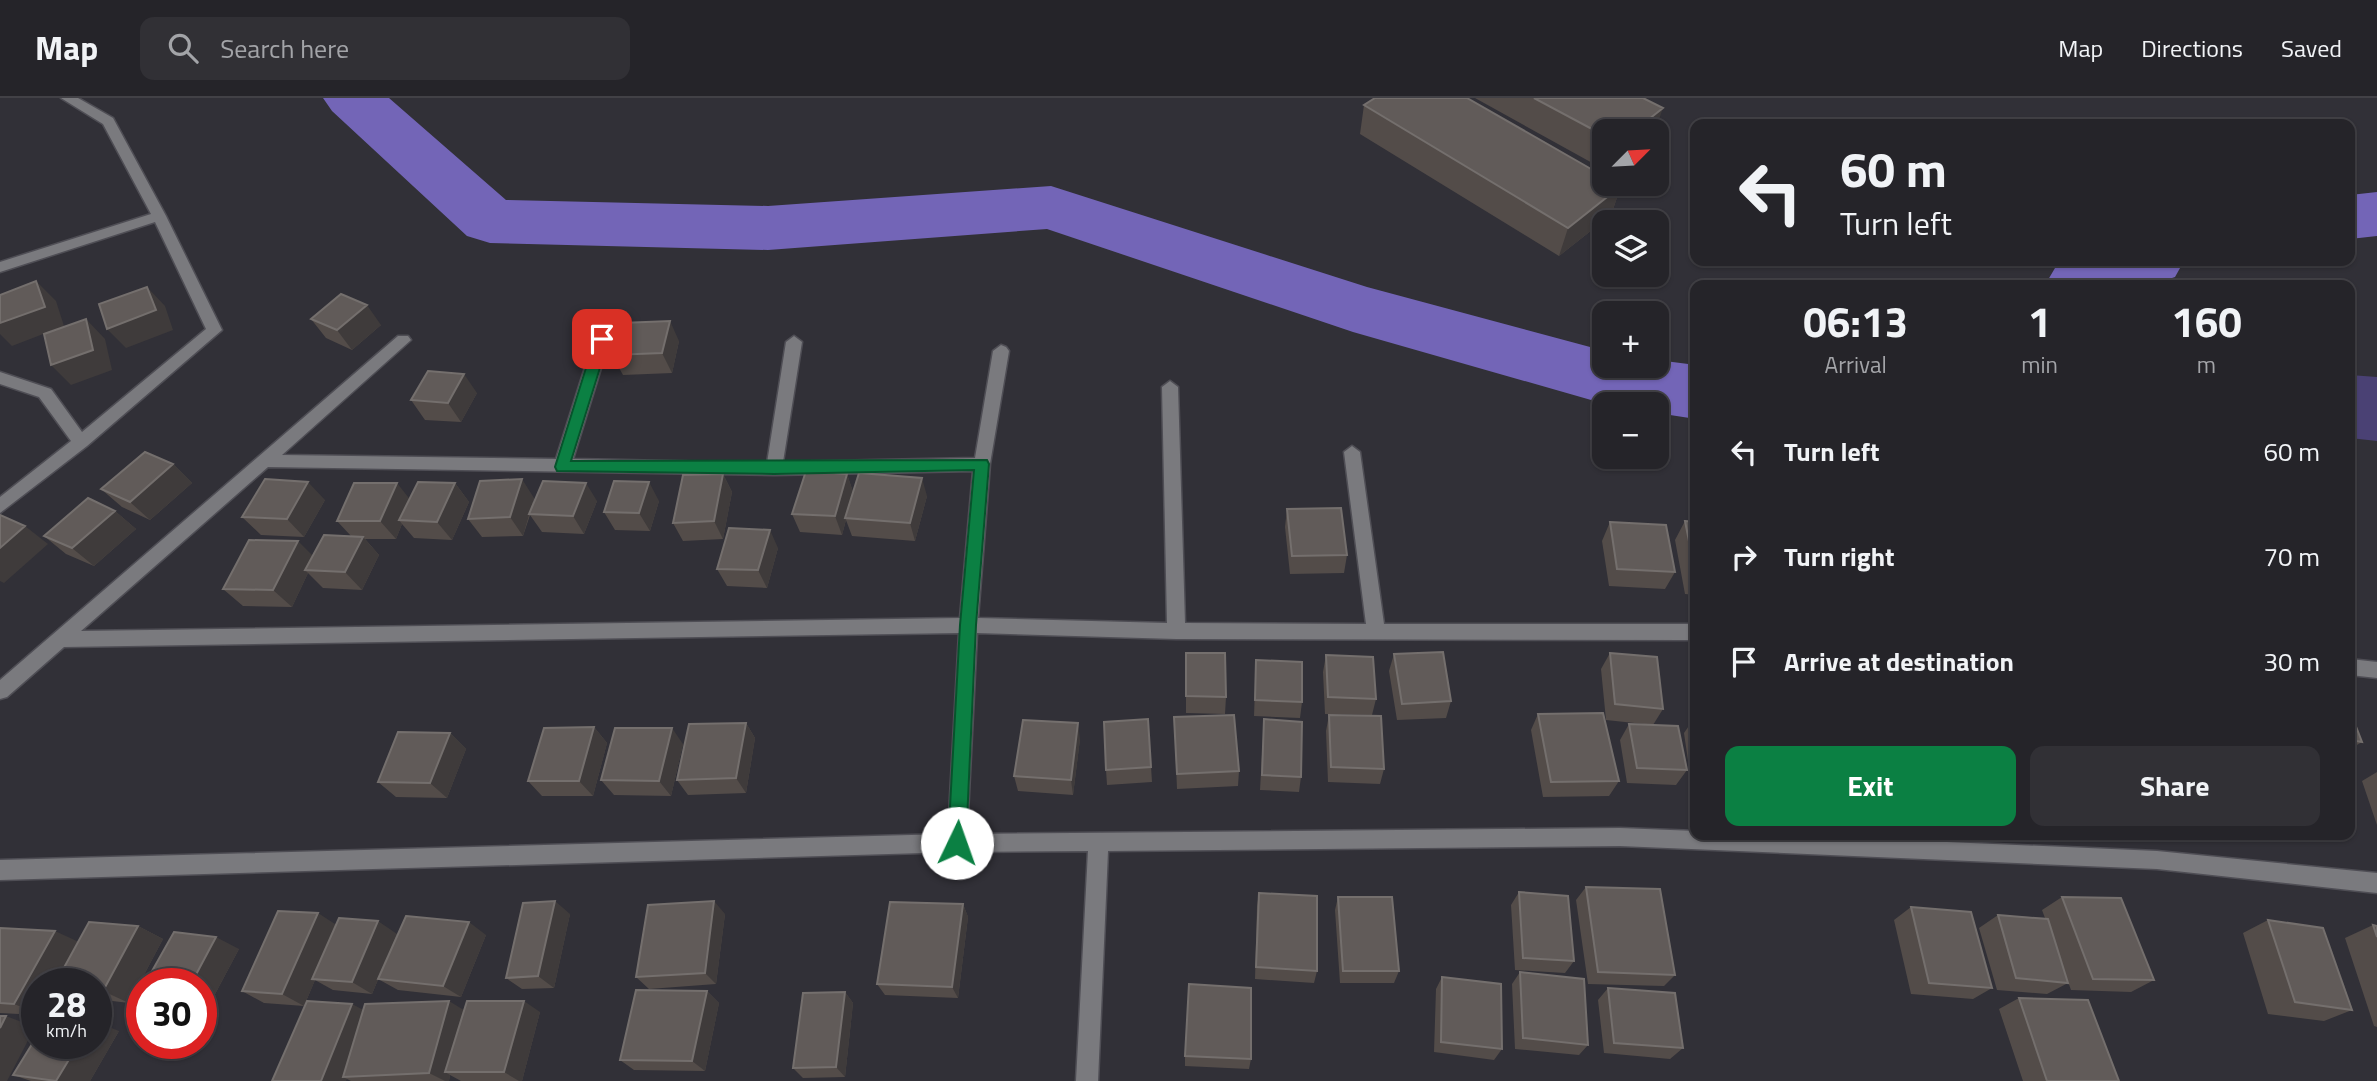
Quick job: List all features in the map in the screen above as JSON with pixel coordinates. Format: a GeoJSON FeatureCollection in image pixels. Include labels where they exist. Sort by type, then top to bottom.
{"type":"FeatureCollection","features":[{"type":"Feature","properties":{"kind":"street"},"geometry":{"type":"LineString","coordinates":[[0,506],[80,443],[214,330],[159,215],[108,121],[68,98]]}},
{"type":"Feature","properties":{"kind":"street"},"geometry":{"type":"LineString","coordinates":[[0,267],[159,215]]}},
{"type":"Feature","properties":{"kind":"street"},"geometry":{"type":"LineString","coordinates":[[562,467],[602,339]]}},
{"type":"Feature","properties":{"kind":"street"},"geometry":{"type":"LineString","coordinates":[[0,691],[403,341]]}},
{"type":"Feature","properties":{"kind":"street"},"geometry":{"type":"LineString","coordinates":[[774,468],[794,342]]}},
{"type":"Feature","properties":{"kind":"street"},"geometry":{"type":"LineString","coordinates":[[957,843],[968,625],[982,464],[1000,351]]}},
{"type":"Feature","properties":{"kind":"street"},"geometry":{"type":"LineString","coordinates":[[0,378],[45,393],[80,443]]}},
{"type":"Feature","properties":{"kind":"street"},"geometry":{"type":"LineString","coordinates":[[1170,387],[1176,631]]}},
{"type":"Feature","properties":{"kind":"street"},"geometry":{"type":"LineString","coordinates":[[1352,452],[1376,631]]}},
{"type":"Feature","properties":{"kind":"street"},"geometry":{"type":"LineString","coordinates":[[262,461],[774,468],[982,464]]}},
{"type":"Feature","properties":{"kind":"street"},"geometry":{"type":"LineString","coordinates":[[59,639],[968,625],[1176,631],[1690,632]]}},
{"type":"Feature","properties":{"kind":"street"},"geometry":{"type":"LineString","coordinates":[[2355,668],[2377,670]]}},
{"type":"Feature","properties":{"kind":"street"},"geometry":{"type":"LineString","coordinates":[[0,870],[957,843],[1620,837],[2157,860],[2377,883]]}},
{"type":"Feature","properties":{"kind":"street"},"geometry":{"type":"LineString","coordinates":[[1087,1081],[1098,843]]}},
{"type":"Feature","properties":{"kind":"shaded area"},"geometry":{"type":"Polygon","coordinates":[[[2355,375],[2377,377],[2377,441],[2355,439],[2355,375]]]}},
{"type":"Feature","properties":{"kind":"building"},"geometry":{"type":"Polygon","coordinates":[[[1375,98],[1467,98],[1592,170],[1592,196],[1608,196],[1568,228],[1364,105],[1375,98]]]}},
{"type":"Feature","properties":{"kind":"building"},"geometry":{"type":"Polygon","coordinates":[[[1534,98],[1643,98],[1663,108],[1649,119],[1592,119],[1592,129],[1534,98]]]}},
{"type":"Feature","properties":{"kind":"building"},"geometry":{"type":"Polygon","coordinates":[[[36,281],[45,307],[0,323],[0,295],[36,281]]]}},
{"type":"Feature","properties":{"kind":"building"},"geometry":{"type":"Polygon","coordinates":[[[147,287],[156,310],[107,329],[99,304],[147,287]]]}},
{"type":"Feature","properties":{"kind":"building"},"geometry":{"type":"Polygon","coordinates":[[[341,294],[367,305],[337,330],[311,319],[341,294]]]}},
{"type":"Feature","properties":{"kind":"building"},"geometry":{"type":"Polygon","coordinates":[[[86,319],[93,350],[51,365],[44,334],[86,319]]]}},
{"type":"Feature","properties":{"kind":"building"},"geometry":{"type":"Polygon","coordinates":[[[670,321],[662,353],[612,355],[621,323],[670,321]]]}},
{"type":"Feature","properties":{"kind":"building"},"geometry":{"type":"Polygon","coordinates":[[[428,371],[464,374],[448,403],[411,400],[428,371]]]}},
{"type":"Feature","properties":{"kind":"building"},"geometry":{"type":"Polygon","coordinates":[[[145,452],[173,464],[130,502],[101,489],[145,452]]]}},
{"type":"Feature","properties":{"kind":"building"},"geometry":{"type":"Polygon","coordinates":[[[806,471],[847,474],[835,516],[792,514],[806,471]]]}},
{"type":"Feature","properties":{"kind":"building"},"geometry":{"type":"Polygon","coordinates":[[[859,473],[922,478],[910,523],[845,518],[859,473]]]}},
{"type":"Feature","properties":{"kind":"building"},"geometry":{"type":"Polygon","coordinates":[[[723,474],[714,521],[673,523],[683,475],[723,474]]]}},
{"type":"Feature","properties":{"kind":"building"},"geometry":{"type":"Polygon","coordinates":[[[265,479],[308,482],[287,519],[242,517],[265,479]]]}},
{"type":"Feature","properties":{"kind":"building"},"geometry":{"type":"Polygon","coordinates":[[[522,479],[510,517],[468,519],[480,481],[522,479]]]}},
{"type":"Feature","properties":{"kind":"building"},"geometry":{"type":"Polygon","coordinates":[[[543,481],[586,483],[573,516],[529,514],[543,481]]]}},
{"type":"Feature","properties":{"kind":"building"},"geometry":{"type":"Polygon","coordinates":[[[614,481],[649,482],[639,513],[604,512],[614,481]]]}},
{"type":"Feature","properties":{"kind":"building"},"geometry":{"type":"Polygon","coordinates":[[[418,482],[455,483],[437,522],[399,520],[418,482]]]}},
{"type":"Feature","properties":{"kind":"building"},"geometry":{"type":"Polygon","coordinates":[[[354,483],[397,483],[380,521],[337,521],[354,483]]]}},
{"type":"Feature","properties":{"kind":"building"},"geometry":{"type":"Polygon","coordinates":[[[88,498],[115,511],[72,548],[44,536],[88,498]]]}},
{"type":"Feature","properties":{"kind":"building"},"geometry":{"type":"Polygon","coordinates":[[[1341,508],[1347,555],[1292,556],[1287,509],[1341,508]]]}},
{"type":"Feature","properties":{"kind":"building"},"geometry":{"type":"Polygon","coordinates":[[[0,515],[25,526],[0,548],[0,515]]]}},
{"type":"Feature","properties":{"kind":"building"},"geometry":{"type":"Polygon","coordinates":[[[1685,521],[1690,521],[1690,546],[1685,521]]]}},
{"type":"Feature","properties":{"kind":"building"},"geometry":{"type":"Polygon","coordinates":[[[1610,522],[1666,525],[1675,572],[1617,569],[1610,522]]]}},
{"type":"Feature","properties":{"kind":"building"},"geometry":{"type":"Polygon","coordinates":[[[729,528],[770,530],[758,570],[717,569],[729,528]]]}},
{"type":"Feature","properties":{"kind":"building"},"geometry":{"type":"Polygon","coordinates":[[[324,535],[363,537],[345,572],[305,570],[324,535]]]}},
{"type":"Feature","properties":{"kind":"building"},"geometry":{"type":"Polygon","coordinates":[[[249,540],[298,541],[273,590],[223,589],[249,540]]]}},
{"type":"Feature","properties":{"kind":"building"},"geometry":{"type":"Polygon","coordinates":[[[1443,652],[1451,701],[1402,704],[1394,654],[1443,652]]]}},
{"type":"Feature","properties":{"kind":"building"},"geometry":{"type":"Polygon","coordinates":[[[1186,653],[1225,653],[1226,697],[1186,696],[1186,653]]]}},
{"type":"Feature","properties":{"kind":"building"},"geometry":{"type":"Polygon","coordinates":[[[1610,653],[1657,657],[1663,709],[1615,704],[1610,653]]]}},
{"type":"Feature","properties":{"kind":"building"},"geometry":{"type":"Polygon","coordinates":[[[1326,655],[1373,657],[1376,699],[1328,697],[1326,655]]]}},
{"type":"Feature","properties":{"kind":"building"},"geometry":{"type":"Polygon","coordinates":[[[1256,660],[1302,662],[1302,702],[1255,700],[1256,660]]]}},
{"type":"Feature","properties":{"kind":"building"},"geometry":{"type":"Polygon","coordinates":[[[1603,713],[1619,781],[1551,782],[1538,714],[1603,713]]]}},
{"type":"Feature","properties":{"kind":"building"},"geometry":{"type":"Polygon","coordinates":[[[1234,715],[1239,771],[1177,774],[1174,717],[1234,715]]]}},
{"type":"Feature","properties":{"kind":"building"},"geometry":{"type":"Polygon","coordinates":[[[1329,715],[1381,716],[1384,769],[1331,767],[1329,715]]]}},
{"type":"Feature","properties":{"kind":"building"},"geometry":{"type":"Polygon","coordinates":[[[1148,719],[1151,767],[1106,770],[1104,722],[1148,719]]]}},
{"type":"Feature","properties":{"kind":"building"},"geometry":{"type":"Polygon","coordinates":[[[1264,719],[1302,722],[1301,777],[1262,775],[1264,719]]]}},
{"type":"Feature","properties":{"kind":"building"},"geometry":{"type":"Polygon","coordinates":[[[1023,720],[1078,723],[1071,780],[1014,776],[1023,720]]]}},
{"type":"Feature","properties":{"kind":"building"},"geometry":{"type":"Polygon","coordinates":[[[746,723],[736,778],[677,780],[689,724],[746,723]]]}},
{"type":"Feature","properties":{"kind":"building"},"geometry":{"type":"Polygon","coordinates":[[[1629,724],[1678,726],[1687,770],[1637,768],[1629,724]]]}},
{"type":"Feature","properties":{"kind":"building"},"geometry":{"type":"Polygon","coordinates":[[[2355,724],[2362,742],[2355,741],[2355,724]]]}},
{"type":"Feature","properties":{"kind":"building"},"geometry":{"type":"Polygon","coordinates":[[[594,727],[579,781],[528,781],[544,728],[594,727]]]}},
{"type":"Feature","properties":{"kind":"building"},"geometry":{"type":"Polygon","coordinates":[[[615,728],[672,728],[659,781],[601,780],[615,728]]]}},
{"type":"Feature","properties":{"kind":"building"},"geometry":{"type":"Polygon","coordinates":[[[398,732],[450,733],[430,783],[378,782],[398,732]]]}},
{"type":"Feature","properties":{"kind":"building"},"geometry":{"type":"Polygon","coordinates":[[[1586,887],[1660,889],[1675,975],[1598,972],[1586,887]]]}},
{"type":"Feature","properties":{"kind":"building"},"geometry":{"type":"Polygon","coordinates":[[[1519,892],[1568,896],[1574,961],[1523,958],[1519,892]]]}},
{"type":"Feature","properties":{"kind":"building"},"geometry":{"type":"Polygon","coordinates":[[[1259,893],[1317,896],[1317,971],[1256,967],[1259,893]]]}},
{"type":"Feature","properties":{"kind":"building"},"geometry":{"type":"Polygon","coordinates":[[[1338,897],[1392,897],[1399,971],[1343,971],[1338,897]]]}},
{"type":"Feature","properties":{"kind":"building"},"geometry":{"type":"Polygon","coordinates":[[[2062,897],[2121,898],[2154,980],[2093,979],[2062,897]]]}},
{"type":"Feature","properties":{"kind":"building"},"geometry":{"type":"Polygon","coordinates":[[[555,901],[538,976],[506,978],[523,903],[555,901]]]}},
{"type":"Feature","properties":{"kind":"building"},"geometry":{"type":"Polygon","coordinates":[[[714,901],[705,973],[636,977],[648,905],[714,901]]]}},
{"type":"Feature","properties":{"kind":"building"},"geometry":{"type":"Polygon","coordinates":[[[890,902],[963,904],[952,987],[877,984],[890,902]]]}},
{"type":"Feature","properties":{"kind":"building"},"geometry":{"type":"Polygon","coordinates":[[[1911,907],[1971,912],[1992,988],[1929,983],[1911,907]]]}},
{"type":"Feature","properties":{"kind":"building"},"geometry":{"type":"Polygon","coordinates":[[[278,911],[318,913],[282,994],[242,991],[278,911]]]}},
{"type":"Feature","properties":{"kind":"building"},"geometry":{"type":"Polygon","coordinates":[[[1998,915],[2048,919],[2068,983],[2016,978],[1998,915]]]}},
{"type":"Feature","properties":{"kind":"building"},"geometry":{"type":"Polygon","coordinates":[[[406,916],[469,922],[443,986],[378,979],[406,916]]]}},
{"type":"Feature","properties":{"kind":"building"},"geometry":{"type":"Polygon","coordinates":[[[339,918],[378,921],[352,982],[312,979],[339,918]]]}},
{"type":"Feature","properties":{"kind":"building"},"geometry":{"type":"Polygon","coordinates":[[[2268,920],[2323,928],[2352,1010],[2295,1002],[2268,920]]]}},
{"type":"Feature","properties":{"kind":"building"},"geometry":{"type":"Polygon","coordinates":[[[89,922],[138,926],[112,974],[112,968],[64,968],[89,922]]]}},
{"type":"Feature","properties":{"kind":"building"},"geometry":{"type":"Polygon","coordinates":[[[0,928],[55,931],[34,968],[21,968],[21,992],[14,1004],[0,1003],[0,928]]]}},
{"type":"Feature","properties":{"kind":"building"},"geometry":{"type":"Polygon","coordinates":[[[174,932],[216,937],[200,968],[154,968],[174,932]]]}},
{"type":"Feature","properties":{"kind":"building"},"geometry":{"type":"Polygon","coordinates":[[[1520,972],[1584,979],[1588,1045],[1523,1038],[1520,972]]]}},
{"type":"Feature","properties":{"kind":"building"},"geometry":{"type":"Polygon","coordinates":[[[1442,977],[1501,984],[1502,1049],[1441,1042],[1442,977]]]}},
{"type":"Feature","properties":{"kind":"building"},"geometry":{"type":"Polygon","coordinates":[[[1189,984],[1251,988],[1251,1059],[1185,1056],[1189,984]]]}},
{"type":"Feature","properties":{"kind":"building"},"geometry":{"type":"Polygon","coordinates":[[[1608,988],[1675,993],[1683,1048],[1614,1043],[1608,988]]]}},
{"type":"Feature","properties":{"kind":"building"},"geometry":{"type":"Polygon","coordinates":[[[636,990],[707,991],[692,1061],[620,1060],[636,990]]]}},
{"type":"Feature","properties":{"kind":"building"},"geometry":{"type":"Polygon","coordinates":[[[845,992],[836,1067],[793,1068],[803,993],[845,992]]]}},
{"type":"Feature","properties":{"kind":"building"},"geometry":{"type":"Polygon","coordinates":[[[2019,998],[2088,1000],[2119,1081],[2047,1081],[2019,998]]]}},
{"type":"Feature","properties":{"kind":"building"},"geometry":{"type":"Polygon","coordinates":[[[307,1001],[352,1004],[321,1081],[272,1081],[307,1001]]]}},
{"type":"Feature","properties":{"kind":"building"},"geometry":{"type":"Polygon","coordinates":[[[449,1001],[429,1073],[343,1077],[365,1004],[449,1001]]]}},
{"type":"Feature","properties":{"kind":"building"},"geometry":{"type":"Polygon","coordinates":[[[467,1001],[524,1001],[504,1072],[445,1072],[467,1001]]]}},
{"type":"Feature","properties":{"kind":"building"},"geometry":{"type":"Polygon","coordinates":[[[0,1016],[6,1016],[0,1028],[0,1016]]]}},
{"type":"Feature","properties":{"kind":"building"},"geometry":{"type":"Polygon","coordinates":[[[23,1059],[69,1059],[56,1081],[13,1075],[23,1059]]]}},
{"type":"Feature","properties":{"kind":"waterway"},"geometry":{"type":"LineString","coordinates":[[353,98],[490,221],[768,228],[1051,207],[1353,308],[1616,381],[1690,391]]}},
{"type":"Feature","properties":{"kind":"waterway"},"geometry":{"type":"LineString","coordinates":[[2355,216],[2377,214]]}},
{"type":"Feature","properties":{"kind":"waterway"},"geometry":{"type":"LineString","coordinates":[[2094,280],[2136,266]]}},
{"type":"Feature","properties":{"kind":"route"},"geometry":{"type":"LineString","coordinates":[[602,339],[562,467],[774,468],[982,464],[968,625],[957,843]]}}]}
